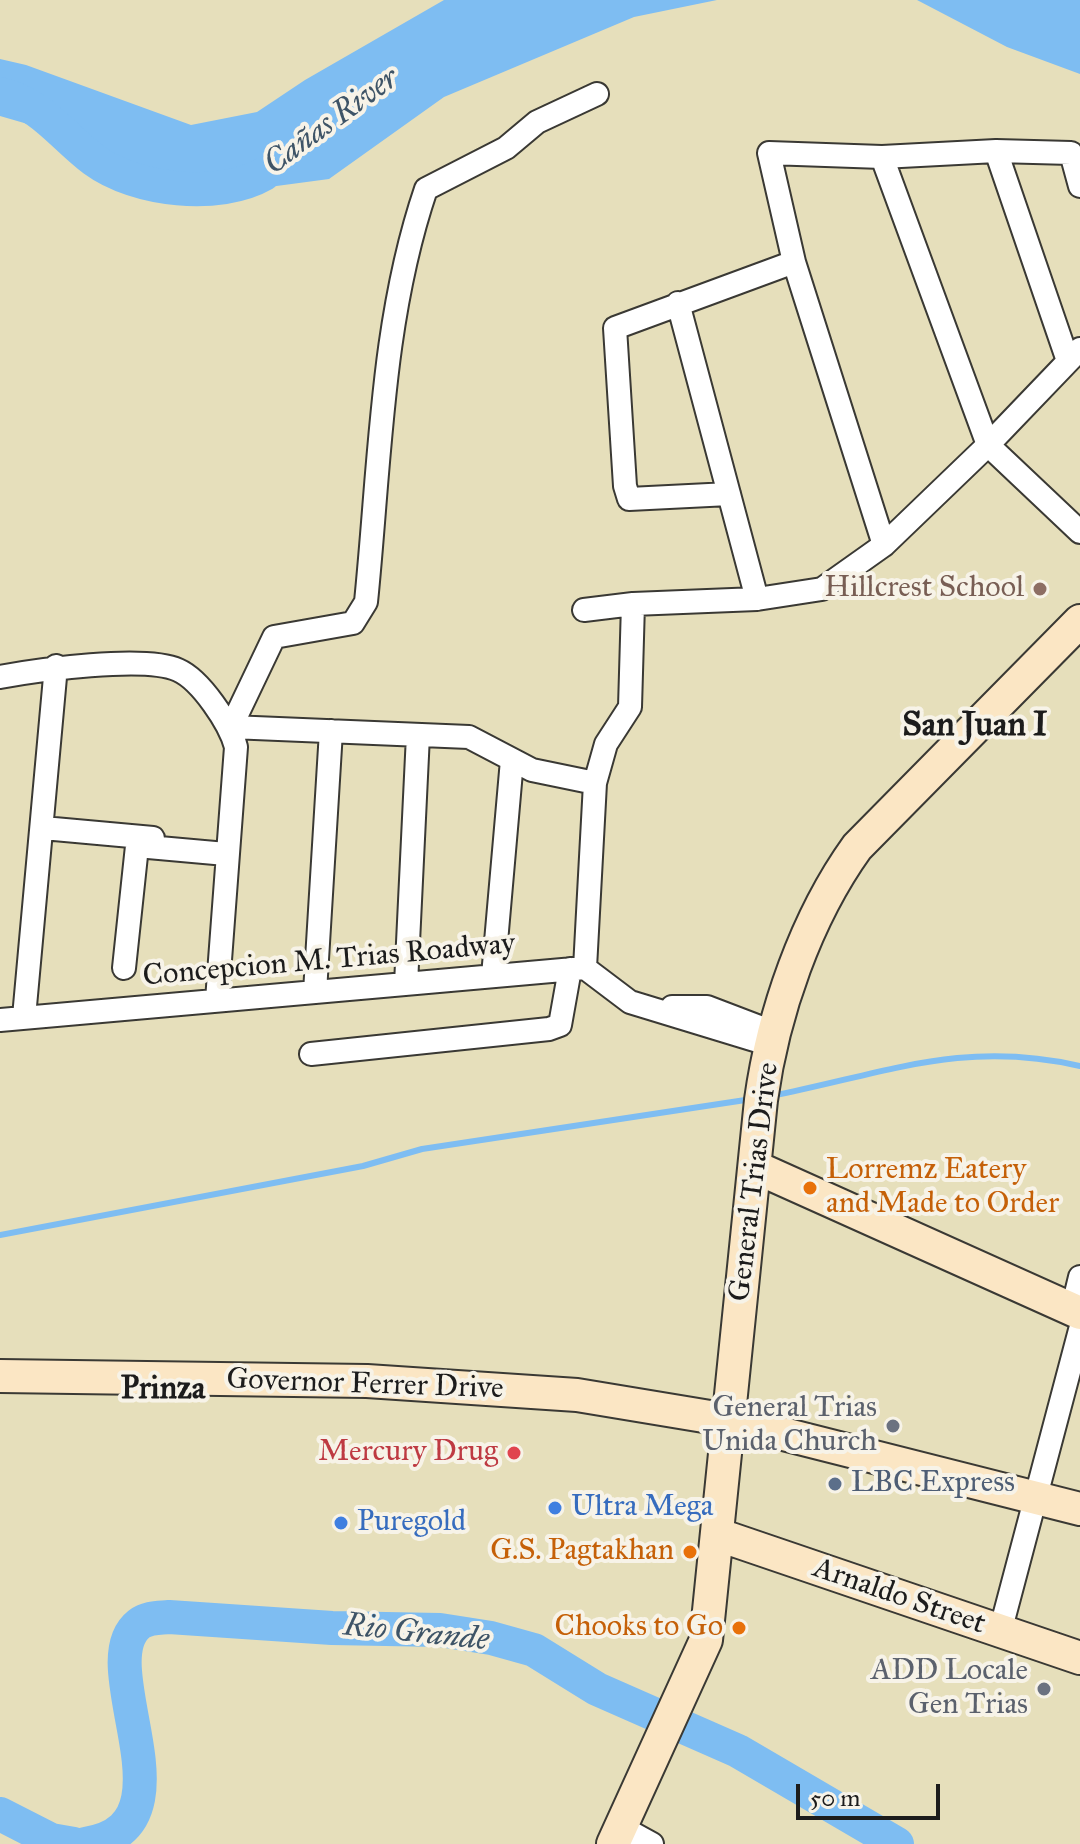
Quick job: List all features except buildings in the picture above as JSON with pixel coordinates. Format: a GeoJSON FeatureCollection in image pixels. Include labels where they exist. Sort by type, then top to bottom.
{"type":"FeatureCollection","features":[{"type":"Feature","properties":{"kind":"main road","name":"General Trias Drive"},"geometry":{"type":"LineString","coordinates":[[617,1836],[703,1652],[719,1535],[763,1084],[773,1039],[800,958],[833,880],[857,847],[1080,621]]}},
{"type":"Feature","properties":{"kind":"main road"},"geometry":{"type":"LineString","coordinates":[[755,1167],[1077,1318]]}},
{"type":"Feature","properties":{"kind":"main road","name":"Governor Ferrer Drive"},"geometry":{"type":"LineString","coordinates":[[0,1376],[367,1381],[577,1395],[728,1420],[1080,1509]]}},
{"type":"Feature","properties":{"kind":"main road","name":"Arnaldo Street"},"geometry":{"type":"LineString","coordinates":[[719,1535],[1080,1658]]}},
{"type":"Feature","properties":{"kind":"street"},"geometry":{"type":"LineString","coordinates":[[231,727],[274,637],[353,623],[366,602],[397,292],[409,240],[426,189],[506,148],[537,122],[597,94]]}},
{"type":"Feature","properties":{"kind":"street"},"geometry":{"type":"LineString","coordinates":[[584,610],[633,604],[757,599],[822,589],[884,545],[988,445],[1074,355],[996,151]]}},
{"type":"Feature","properties":{"kind":"street"},"geometry":{"type":"LineString","coordinates":[[884,545],[794,262],[769,153],[882,157],[996,151],[1071,153],[1080,186]]}},
{"type":"Feature","properties":{"kind":"street"},"geometry":{"type":"LineString","coordinates":[[882,157],[988,445],[1080,532]]}},
{"type":"Feature","properties":{"kind":"street"},"geometry":{"type":"LineString","coordinates":[[729,494],[638,501],[629,499],[625,486],[615,328],[794,262]]}},
{"type":"Feature","properties":{"kind":"street"},"geometry":{"type":"LineString","coordinates":[[678,303],[757,599]]}},
{"type":"Feature","properties":{"kind":"street"},"geometry":{"type":"LineString","coordinates":[[311,1054],[549,1029],[560,1025],[578,969],[595,783],[606,744],[630,707],[633,604]]}},
{"type":"Feature","properties":{"kind":"street"},"geometry":{"type":"LineString","coordinates":[[24,1017],[56,666]]}},
{"type":"Feature","properties":{"kind":"street"},"geometry":{"type":"LineString","coordinates":[[0,677],[56,666],[160,666],[178,669],[192,679],[231,727],[236,747],[217,1000]]}},
{"type":"Feature","properties":{"kind":"street"},"geometry":{"type":"LineString","coordinates":[[231,727],[469,737],[532,770],[595,783]]}},
{"type":"Feature","properties":{"kind":"street"},"geometry":{"type":"LineString","coordinates":[[315,992],[331,731]]}},
{"type":"Feature","properties":{"kind":"street"},"geometry":{"type":"LineString","coordinates":[[406,984],[418,735]]}},
{"type":"Feature","properties":{"kind":"street"},"geometry":{"type":"LineString","coordinates":[[493,976],[512,760]]}},
{"type":"Feature","properties":{"kind":"street"},"geometry":{"type":"LineString","coordinates":[[43,828],[226,850]]}},
{"type":"Feature","properties":{"kind":"street"},"geometry":{"type":"LineString","coordinates":[[124,968],[137,846],[226,850]]}},
{"type":"Feature","properties":{"kind":"street"},"geometry":{"type":"LineString","coordinates":[[578,969],[630,1002],[651,1007],[707,1007],[773,1039]]}},
{"type":"Feature","properties":{"kind":"street","name":"Concepcion M. Trias Roadway"},"geometry":{"type":"LineString","coordinates":[[0,1020],[578,969]]}},
{"type":"Feature","properties":{"kind":"street"},"geometry":{"type":"LineString","coordinates":[[1000,1632],[1036,1496],[1077,1318],[1080,1277]]}},
{"type":"Feature","properties":{"kind":"street"},"geometry":{"type":"LineString","coordinates":[[617,1836],[652,1844]]}},
{"type":"Feature","properties":{"kind":"water"},"geometry":{"type":"Polygon","coordinates":[[[444,0],[717,0],[634,17],[444,97],[329,179],[239,191],[179,186],[120,170],[69,136],[0,116],[0,59],[26,65],[191,125],[257,112],[305,80],[444,0]]]}},
{"type":"Feature","properties":{"kind":"water"},"geometry":{"type":"Polygon","coordinates":[[[917,0],[1080,0],[1080,74],[1007,47],[917,0]]]}},
{"type":"Feature","properties":{"kind":"waterway","name":"Cañas River"},"geometry":{"type":"LineString","coordinates":[[0,94],[28,105],[94,160],[132,179],[154,185],[202,189],[245,182],[264,174]]}},
{"type":"Feature","properties":{"kind":"waterway"},"geometry":{"type":"LineString","coordinates":[[771,1096],[887,1070],[960,1058],[998,1056],[1080,1066]]}},
{"type":"Feature","properties":{"kind":"waterway"},"geometry":{"type":"LineString","coordinates":[[0,1235],[363,1166],[422,1149],[752,1099]]}},
{"type":"Feature","properties":{"kind":"waterway","name":"Rio Grande"},"geometry":{"type":"LineString","coordinates":[[85,1844],[119,1831],[135,1808],[140,1778],[125,1673],[127,1645],[139,1624],[154,1618],[169,1617],[332,1628],[440,1630],[491,1638],[534,1650],[597,1689],[738,1751],[897,1844]]}},
{"type":"Feature","properties":{"kind":"waterway","name":"Rio Grande"},"geometry":{"type":"LineString","coordinates":[[0,1814],[51,1840],[74,1844]]}},
{"type":"Feature","properties":{"kind":"place","name":"Hillcrest School"},"geometry":{"type":"Point","coordinates":[1040,589]}},
{"type":"Feature","properties":{"kind":"place","name":"Lorremz Eatery and Made to Order"},"geometry":{"type":"Point","coordinates":[810,1188]}},
{"type":"Feature","properties":{"kind":"place","name":"General Trias Unida Church"},"geometry":{"type":"Point","coordinates":[893,1426]}},
{"type":"Feature","properties":{"kind":"place","name":"Mercury Drug"},"geometry":{"type":"Point","coordinates":[514,1453]}},
{"type":"Feature","properties":{"kind":"place","name":"LBC Express"},"geometry":{"type":"Point","coordinates":[835,1484]}},
{"type":"Feature","properties":{"kind":"place","name":"Ultra Mega"},"geometry":{"type":"Point","coordinates":[555,1508]}},
{"type":"Feature","properties":{"kind":"place","name":"Puregold"},"geometry":{"type":"Point","coordinates":[341,1523]}},
{"type":"Feature","properties":{"kind":"place","name":"G.S. Pagtakhan"},"geometry":{"type":"Point","coordinates":[690,1552]}},
{"type":"Feature","properties":{"kind":"place","name":"Chooks to Go"},"geometry":{"type":"Point","coordinates":[739,1628]}},
{"type":"Feature","properties":{"kind":"place","name":"ADD Locale Gen Trias"},"geometry":{"type":"Point","coordinates":[1044,1689]}},
{"type":"Feature","properties":{"kind":"district","name":"San Juan I"},"geometry":{"type":"Point","coordinates":[975,727]}},
{"type":"Feature","properties":{"kind":"district","name":"Prinza"},"geometry":{"type":"Point","coordinates":[163,1390]}}]}
